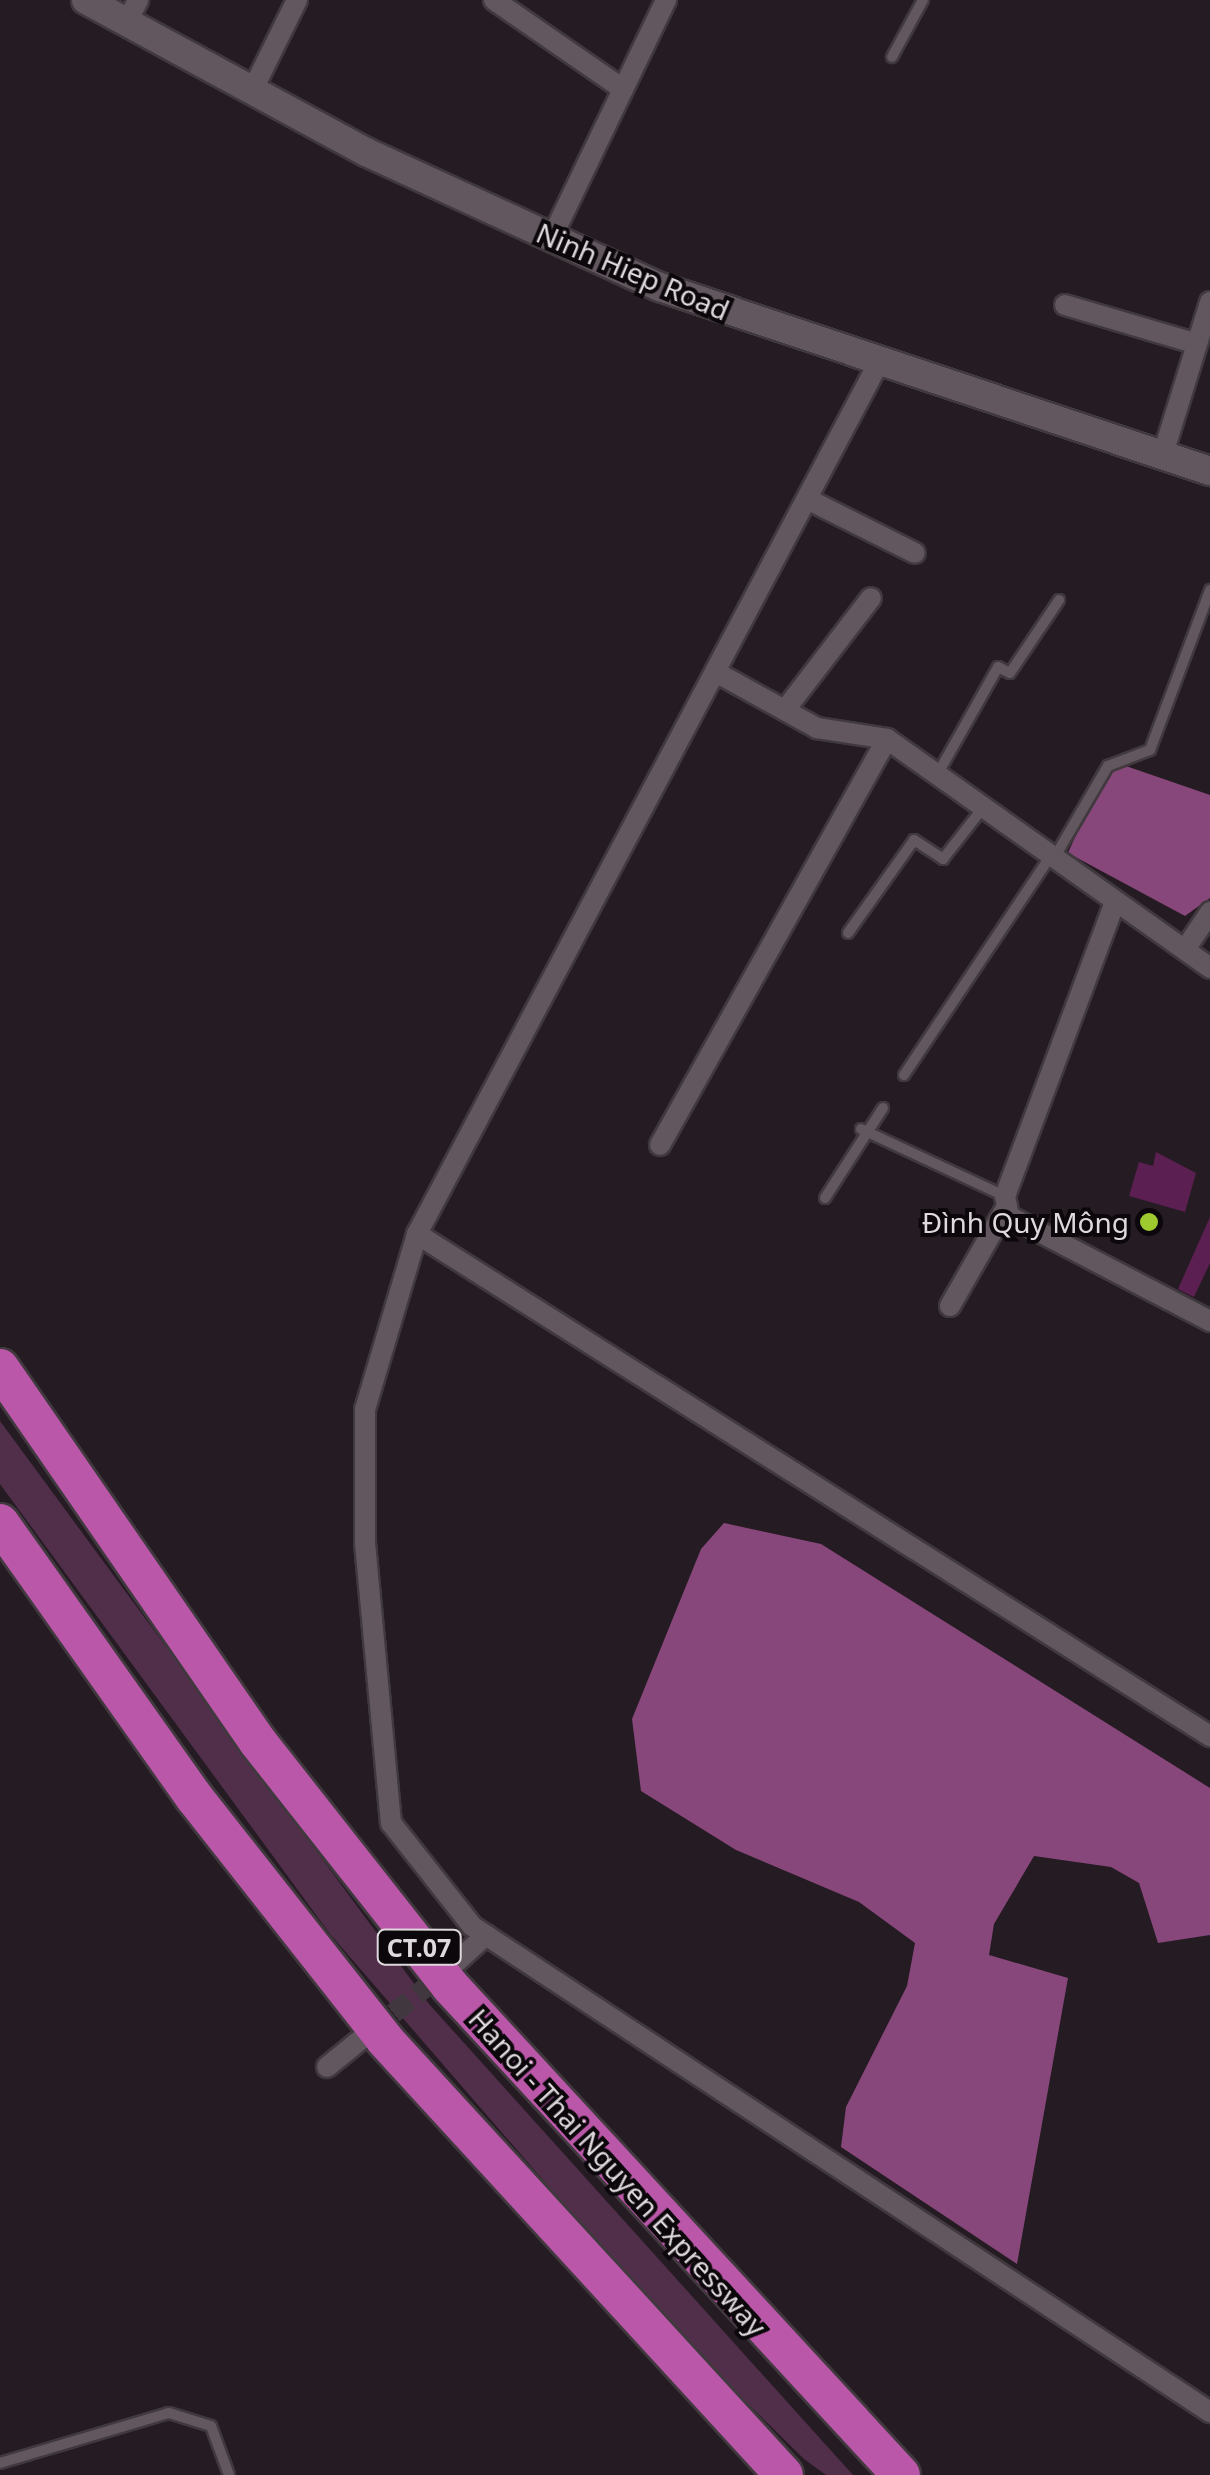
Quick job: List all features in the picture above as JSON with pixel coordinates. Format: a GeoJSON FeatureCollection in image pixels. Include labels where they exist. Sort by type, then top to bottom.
{"type":"FeatureCollection","features":[{"type":"Feature","properties":{"kind":"highway","name":"Hanoi - Thai Nguyen Expressway"},"geometry":{"type":"LineString","coordinates":[[0,1368],[258,1742],[450,1986],[901,2475]]}},
{"type":"Feature","properties":{"kind":"highway","name":"CT.07"},"geometry":{"type":"LineString","coordinates":[[0,1523],[194,1796],[386,2040],[784,2475]]}},
{"type":"Feature","properties":{"kind":"main road","name":"Ninh Hiep Road"},"geometry":{"type":"LineString","coordinates":[[86,0],[132,11],[252,91],[660,287],[878,364],[1210,471]]}},
{"type":"Feature","properties":{"kind":"street"},"geometry":{"type":"LineString","coordinates":[[252,91],[297,0]]}},
{"type":"Feature","properties":{"kind":"street"},"geometry":{"type":"LineString","coordinates":[[494,0],[623,89]]}},
{"type":"Feature","properties":{"kind":"street"},"geometry":{"type":"LineString","coordinates":[[552,237],[666,0]]}},
{"type":"Feature","properties":{"kind":"street"},"geometry":{"type":"LineString","coordinates":[[1162,454],[1210,302]]}},
{"type":"Feature","properties":{"kind":"street"},"geometry":{"type":"LineString","coordinates":[[1065,305],[1194,343]]}},
{"type":"Feature","properties":{"kind":"street"},"geometry":{"type":"LineString","coordinates":[[878,364],[720,675],[417,1234],[364,1409],[368,1600],[395,1834],[446,1904],[486,1935],[1210,2412]]}},
{"type":"Feature","properties":{"kind":"street"},"geometry":{"type":"LineString","coordinates":[[811,500],[916,554]]}},
{"type":"Feature","properties":{"kind":"street"},"geometry":{"type":"LineString","coordinates":[[784,710],[871,598]]}},
{"type":"Feature","properties":{"kind":"street"},"geometry":{"type":"LineString","coordinates":[[720,675],[817,728],[887,739],[1051,859],[1188,946],[1210,968]]}},
{"type":"Feature","properties":{"kind":"street"},"geometry":{"type":"LineString","coordinates":[[660,1144],[887,739]]}},
{"type":"Feature","properties":{"kind":"street"},"geometry":{"type":"LineString","coordinates":[[950,1306],[1006,1201],[1115,902]]}},
{"type":"Feature","properties":{"kind":"street"},"geometry":{"type":"LineString","coordinates":[[1188,946],[1210,912]]}},
{"type":"Feature","properties":{"kind":"street"},"geometry":{"type":"LineString","coordinates":[[1006,1201],[1024,1226],[1210,1321]]}},
{"type":"Feature","properties":{"kind":"street"},"geometry":{"type":"LineString","coordinates":[[417,1234],[1210,1736]]}},
{"type":"Feature","properties":{"kind":"street"},"geometry":{"type":"LineString","coordinates":[[450,1968],[486,1935]]}},
{"type":"Feature","properties":{"kind":"street"},"geometry":{"type":"LineString","coordinates":[[327,2067],[365,2036]]}},
{"type":"Feature","properties":{"kind":"lane"},"geometry":{"type":"LineString","coordinates":[[892,57],[922,0]]}},
{"type":"Feature","properties":{"kind":"lane"},"geometry":{"type":"LineString","coordinates":[[904,1075],[1051,859],[1108,766],[1150,750],[1210,590]]}},
{"type":"Feature","properties":{"kind":"lane"},"geometry":{"type":"LineString","coordinates":[[937,776],[998,667],[1010,674],[1059,600]]}},
{"type":"Feature","properties":{"kind":"lane"},"geometry":{"type":"LineString","coordinates":[[848,934],[914,840],[943,858],[982,809]]}},
{"type":"Feature","properties":{"kind":"lane"},"geometry":{"type":"LineString","coordinates":[[825,1198],[865,1129],[883,1108]]}},
{"type":"Feature","properties":{"kind":"lane"},"geometry":{"type":"LineString","coordinates":[[865,1129],[1006,1201]]}},
{"type":"Feature","properties":{"kind":"lane"},"geometry":{"type":"LineString","coordinates":[[0,2463],[169,2413],[211,2426],[229,2475]]}},
{"type":"Feature","properties":{"kind":"shaded area"},"geometry":{"type":"Polygon","coordinates":[[[1123,765],[1210,795],[1210,898],[1185,916],[1068,853],[1100,780],[1123,765]]]}},
{"type":"Feature","properties":{"kind":"shaded area"},"geometry":{"type":"Polygon","coordinates":[[[0,1421],[429,2004],[853,2475],[826,2475],[804,2459],[672,2329],[330,1934],[0,1484],[0,1421]]]}},
{"type":"Feature","properties":{"kind":"shaded area"},"geometry":{"type":"Polygon","coordinates":[[[724,1523],[821,1544],[1210,1788],[1210,1935],[1158,1943],[1139,1883],[1111,1867],[1034,1856],[994,1924],[989,1955],[1068,1978],[1017,2264],[841,2147],[846,2107],[907,1986],[915,1943],[859,1902],[736,1850],[641,1791],[632,1719],[701,1549],[724,1523]]]}},
{"type":"Feature","properties":{"kind":"building"},"geometry":{"type":"Polygon","coordinates":[[[1156,1152],[1196,1173],[1185,1212],[1129,1196],[1139,1162],[1153,1166],[1156,1152]]]}},
{"type":"Feature","properties":{"kind":"building"},"geometry":{"type":"Polygon","coordinates":[[[1210,1217],[1210,1263],[1194,1297],[1178,1289],[1210,1217]]]}},
{"type":"Feature","properties":{"kind":"tunnel"},"geometry":{"type":"LineString","coordinates":[[370,2032],[445,1972]]}},
{"type":"Feature","properties":{"kind":"place","name":"Đình Quy Mông"},"geometry":{"type":"Point","coordinates":[1149,1222]}}]}
